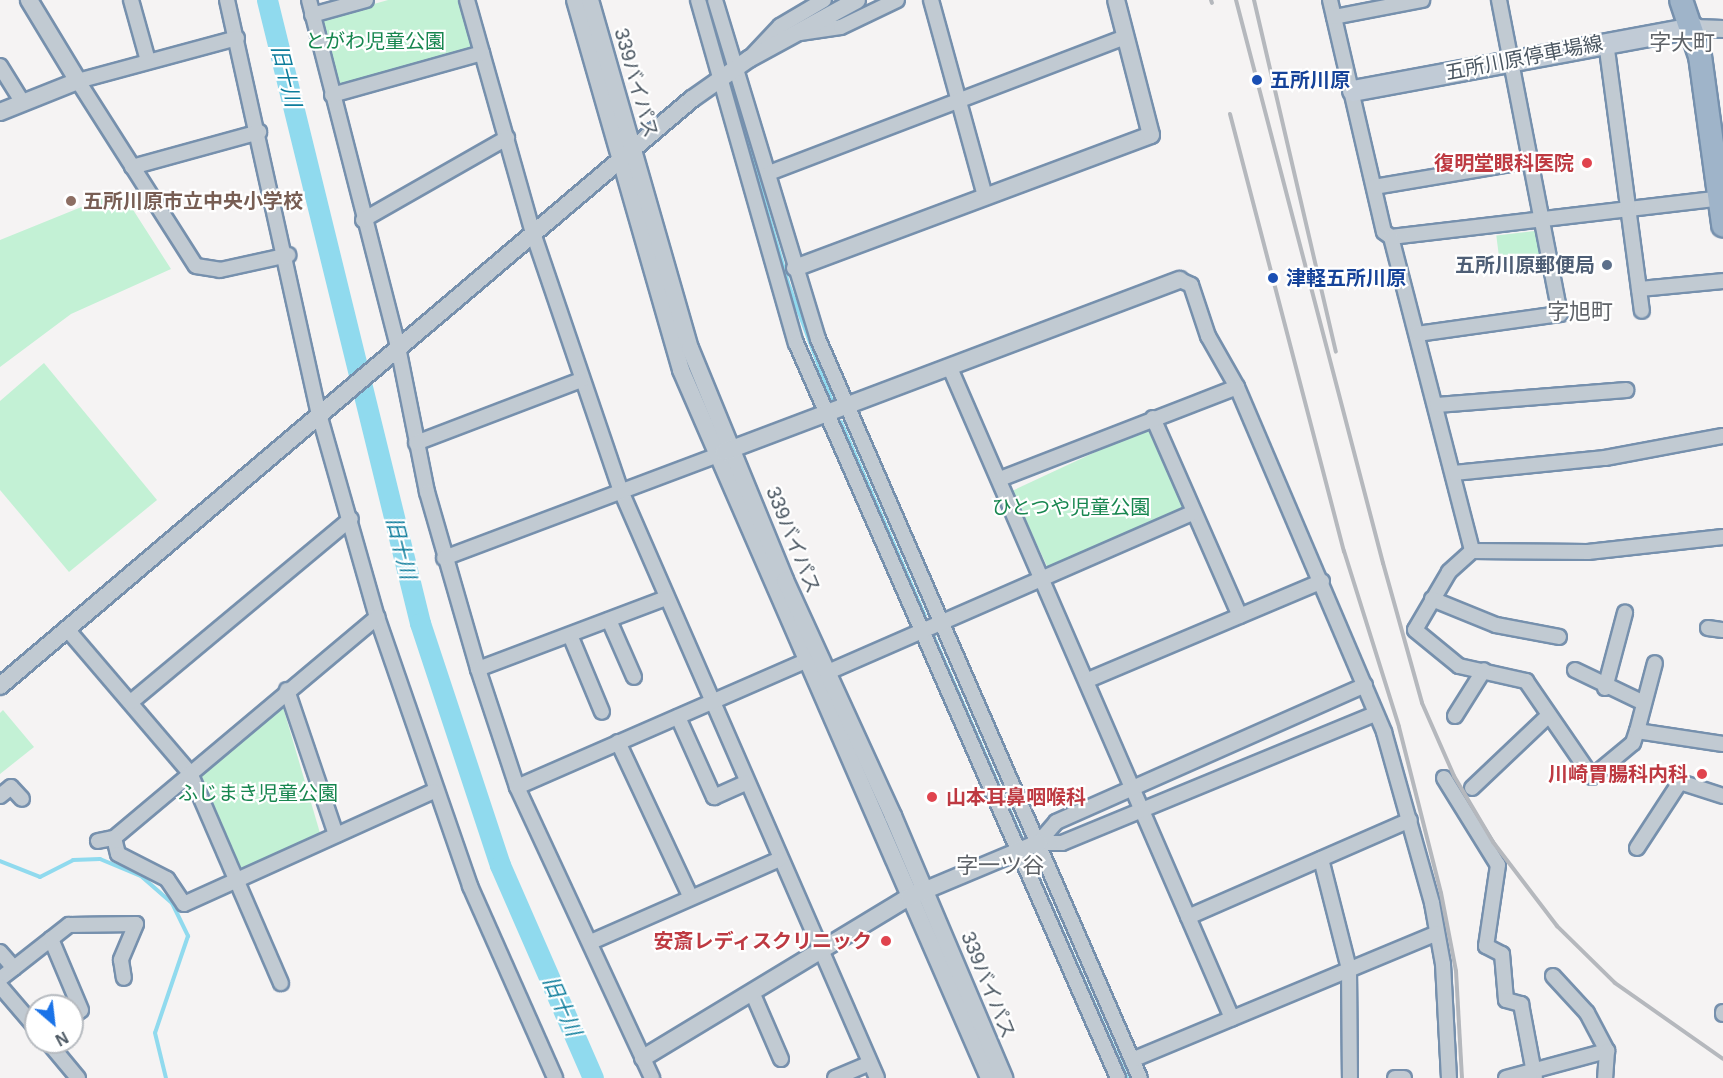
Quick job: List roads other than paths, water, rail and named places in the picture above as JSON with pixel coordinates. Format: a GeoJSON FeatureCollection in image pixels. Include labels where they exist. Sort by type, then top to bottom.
{"type":"FeatureCollection","features":[{"type":"Feature","properties":{"kind":"highway"},"geometry":{"type":"LineString","coordinates":[[1684,2],[1694,28],[1716,118],[1723,225]]}},
{"type":"Feature","properties":{"kind":"main road","name":"五所川原停車場線"},"geometry":{"type":"LineString","coordinates":[[1353,91],[1606,42],[1694,28]]}},
{"type":"Feature","properties":{"kind":"street"},"geometry":{"type":"LineString","coordinates":[[29,0],[196,266],[220,270],[288,255]]}},
{"type":"Feature","properties":{"kind":"street"},"geometry":{"type":"LineString","coordinates":[[131,0],[148,61]]}},
{"type":"Feature","properties":{"kind":"street"},"geometry":{"type":"LineString","coordinates":[[227,0],[323,411],[377,616],[434,791],[555,1078]]}},
{"type":"Feature","properties":{"kind":"street"},"geometry":{"type":"LineString","coordinates":[[309,0],[363,220],[398,347],[416,443],[444,558],[478,669],[517,787],[591,942],[652,1078]]}},
{"type":"Feature","properties":{"kind":"street"},"geometry":{"type":"LineString","coordinates":[[312,15],[366,0]]}},
{"type":"Feature","properties":{"kind":"street"},"geometry":{"type":"LineString","coordinates":[[467,0],[533,233],[581,380],[621,491],[746,783],[877,1078]]}},
{"type":"Feature","properties":{"kind":"street"},"geometry":{"type":"LineString","coordinates":[[575,0],[681,370],[715,456],[820,676],[909,897],[989,1078]]}},
{"type":"Feature","properties":{"kind":"street","name":"339バイパス"},"geometry":{"type":"LineString","coordinates":[[590,0],[681,323],[812,658]]}},
{"type":"Feature","properties":{"kind":"street"},"geometry":{"type":"LineString","coordinates":[[698,0],[769,173],[795,268],[847,409],[939,624],[1038,843],[1140,1078]]}},
{"type":"Feature","properties":{"kind":"street"},"geometry":{"type":"LineString","coordinates":[[715,0],[727,73],[775,277],[827,416],[919,632],[1118,1078]]}},
{"type":"Feature","properties":{"kind":"street"},"geometry":{"type":"LineString","coordinates":[[749,58],[780,26],[826,7],[857,0]]}},
{"type":"Feature","properties":{"kind":"street"},"geometry":{"type":"LineString","coordinates":[[793,33],[841,27],[897,0]]}},
{"type":"Feature","properties":{"kind":"street"},"geometry":{"type":"LineString","coordinates":[[931,0],[985,196]]}},
{"type":"Feature","properties":{"kind":"street"},"geometry":{"type":"LineString","coordinates":[[795,268],[1151,135],[1116,0]]}},
{"type":"Feature","properties":{"kind":"street"},"geometry":{"type":"LineString","coordinates":[[1330,0],[1384,232],[1391,237],[1437,405],[1472,551]]}},
{"type":"Feature","properties":{"kind":"street"},"geometry":{"type":"LineString","coordinates":[[1334,17],[1422,0]]}},
{"type":"Feature","properties":{"kind":"street"},"geometry":{"type":"LineString","coordinates":[[1417,334],[1560,314],[1545,226],[1539,220],[1499,0]]}},
{"type":"Feature","properties":{"kind":"street"},"geometry":{"type":"LineString","coordinates":[[0,686],[633,148],[727,73],[793,33],[826,7]]}},
{"type":"Feature","properties":{"kind":"street"},"geometry":{"type":"LineString","coordinates":[[1694,28],[1723,29]]}},
{"type":"Feature","properties":{"kind":"street"},"geometry":{"type":"LineString","coordinates":[[769,173],[1126,37]]}},
{"type":"Feature","properties":{"kind":"street"},"geometry":{"type":"LineString","coordinates":[[0,112],[78,81],[237,38]]}},
{"type":"Feature","properties":{"kind":"street"},"geometry":{"type":"LineString","coordinates":[[1606,42],[1642,311]]}},
{"type":"Feature","properties":{"kind":"street"},"geometry":{"type":"LineString","coordinates":[[333,95],[482,53]]}},
{"type":"Feature","properties":{"kind":"street"},"geometry":{"type":"LineString","coordinates":[[0,66],[23,103]]}},
{"type":"Feature","properties":{"kind":"street"},"geometry":{"type":"LineString","coordinates":[[132,167],[259,132]]}},
{"type":"Feature","properties":{"kind":"street"},"geometry":{"type":"LineString","coordinates":[[363,220],[507,138]]}},
{"type":"Feature","properties":{"kind":"street"},"geometry":{"type":"LineString","coordinates":[[1374,187],[1528,161]]}},
{"type":"Feature","properties":{"kind":"street"},"geometry":{"type":"LineString","coordinates":[[1391,237],[1721,199]]}},
{"type":"Feature","properties":{"kind":"street"},"geometry":{"type":"LineString","coordinates":[[444,558],[732,449],[847,409],[1180,280],[1191,285],[1205,328],[1237,387],[1365,685],[1410,820],[1437,933],[1449,1078]]}},
{"type":"Feature","properties":{"kind":"street"},"geometry":{"type":"LineString","coordinates":[[1639,289],[1723,281]]}},
{"type":"Feature","properties":{"kind":"street"},"geometry":{"type":"LineString","coordinates":[[950,368],[1088,680],[1131,787],[1232,1018]]}},
{"type":"Feature","properties":{"kind":"street"},"geometry":{"type":"LineString","coordinates":[[416,443],[581,380]]}},
{"type":"Feature","properties":{"kind":"street"},"geometry":{"type":"LineString","coordinates":[[1000,479],[1237,387]]}},
{"type":"Feature","properties":{"kind":"street"},"geometry":{"type":"LineString","coordinates":[[1437,405],[1626,390]]}},
{"type":"Feature","properties":{"kind":"street"},"geometry":{"type":"LineString","coordinates":[[1153,418],[1240,616]]}},
{"type":"Feature","properties":{"kind":"street"},"geometry":{"type":"LineString","coordinates":[[1454,473],[1605,458],[1723,436]]}},
{"type":"Feature","properties":{"kind":"street"},"geometry":{"type":"LineString","coordinates":[[820,676],[1194,512]]}},
{"type":"Feature","properties":{"kind":"street"},"geometry":{"type":"LineString","coordinates":[[131,702],[351,519]]}},
{"type":"Feature","properties":{"kind":"street"},"geometry":{"type":"LineString","coordinates":[[1472,551],[1588,552],[1723,537]]}},
{"type":"Feature","properties":{"kind":"street"},"geometry":{"type":"LineString","coordinates":[[1472,551],[1432,599],[1415,630],[1459,666],[1526,681],[1592,777],[1633,743],[1655,663]]}},
{"type":"Feature","properties":{"kind":"street"},"geometry":{"type":"LineString","coordinates":[[1088,680],[1322,581]]}},
{"type":"Feature","properties":{"kind":"street"},"geometry":{"type":"LineString","coordinates":[[478,669],[666,598]]}},
{"type":"Feature","properties":{"kind":"street"},"geometry":{"type":"LineString","coordinates":[[1432,599],[1496,625],[1559,638]]}},
{"type":"Feature","properties":{"kind":"street"},"geometry":{"type":"LineString","coordinates":[[1605,688],[1625,613]]}},
{"type":"Feature","properties":{"kind":"street"},"geometry":{"type":"LineString","coordinates":[[98,841],[114,838],[377,616]]}},
{"type":"Feature","properties":{"kind":"street"},"geometry":{"type":"LineString","coordinates":[[609,620],[634,677]]}},
{"type":"Feature","properties":{"kind":"street"},"geometry":{"type":"LineString","coordinates":[[1708,628],[1723,630]]}},
{"type":"Feature","properties":{"kind":"street"},"geometry":{"type":"LineString","coordinates":[[67,629],[190,773],[281,983]]}},
{"type":"Feature","properties":{"kind":"street"},"geometry":{"type":"LineString","coordinates":[[570,634],[602,712]]}},
{"type":"Feature","properties":{"kind":"street"},"geometry":{"type":"LineString","coordinates":[[517,787],[812,658]]}},
{"type":"Feature","properties":{"kind":"street"},"geometry":{"type":"LineString","coordinates":[[1455,716],[1484,670]]}},
{"type":"Feature","properties":{"kind":"street"},"geometry":{"type":"LineString","coordinates":[[1575,670],[1605,688],[1644,703]]}},
{"type":"Feature","properties":{"kind":"street","name":"339バイパス"},"geometry":{"type":"LineString","coordinates":[[820,676],[925,889],[1004,1078]]}},
{"type":"Feature","properties":{"kind":"street"},"geometry":{"type":"LineString","coordinates":[[1038,843],[1056,822],[1365,685]]}},
{"type":"Feature","properties":{"kind":"street"},"geometry":{"type":"LineString","coordinates":[[287,690],[336,835]]}},
{"type":"Feature","properties":{"kind":"street"},"geometry":{"type":"LineString","coordinates":[[643,1058],[925,889],[1038,843],[1062,843],[1142,812],[1375,714]]}},
{"type":"Feature","properties":{"kind":"street"},"geometry":{"type":"LineString","coordinates":[[1472,788],[1548,716]]}},
{"type":"Feature","properties":{"kind":"street"},"geometry":{"type":"LineString","coordinates":[[678,717],[714,797],[746,783]]}},
{"type":"Feature","properties":{"kind":"street"},"geometry":{"type":"LineString","coordinates":[[1637,731],[1723,744]]}},
{"type":"Feature","properties":{"kind":"street"},"geometry":{"type":"LineString","coordinates":[[618,742],[690,896]]}},
{"type":"Feature","properties":{"kind":"street"},"geometry":{"type":"LineString","coordinates":[[1444,778],[1498,865],[1486,946],[1502,954],[1506,1000],[1521,1004],[1535,1075]]}},
{"type":"Feature","properties":{"kind":"street"},"geometry":{"type":"LineString","coordinates":[[1637,848],[1680,782],[1723,796]]}},
{"type":"Feature","properties":{"kind":"street"},"geometry":{"type":"LineString","coordinates":[[0,796],[11,787],[22,800]]}},
{"type":"Feature","properties":{"kind":"street"},"geometry":{"type":"LineString","coordinates":[[114,838],[118,854],[167,879],[184,904],[237,878],[434,791]]}},
{"type":"Feature","properties":{"kind":"street"},"geometry":{"type":"LineString","coordinates":[[1188,917],[1410,820]]}},
{"type":"Feature","properties":{"kind":"street"},"geometry":{"type":"LineString","coordinates":[[591,942],[690,896],[780,859]]}},
{"type":"Feature","properties":{"kind":"street"},"geometry":{"type":"LineString","coordinates":[[1321,859],[1349,969],[1350,1078]]}},
{"type":"Feature","properties":{"kind":"street"},"geometry":{"type":"LineString","coordinates":[[0,979],[69,925],[136,924],[121,960],[123,978]]}},
{"type":"Feature","properties":{"kind":"street"},"geometry":{"type":"LineString","coordinates":[[1132,1060],[1437,933]]}},
{"type":"Feature","properties":{"kind":"street"},"geometry":{"type":"LineString","coordinates":[[51,939],[74,994]]}},
{"type":"Feature","properties":{"kind":"street"},"geometry":{"type":"LineString","coordinates":[[0,952],[14,968]]}},
{"type":"Feature","properties":{"kind":"street"},"geometry":{"type":"LineString","coordinates":[[1553,976],[1587,1013],[1607,1051],[1605,1078]]}},
{"type":"Feature","properties":{"kind":"street"},"geometry":{"type":"LineString","coordinates":[[0,986],[24,1014]]}},
{"type":"Feature","properties":{"kind":"street"},"geometry":{"type":"LineString","coordinates":[[752,992],[781,1059]]}},
{"type":"Feature","properties":{"kind":"street"},"geometry":{"type":"LineString","coordinates":[[1506,1078],[1535,1075],[1607,1051]]}},
{"type":"Feature","properties":{"kind":"street"},"geometry":{"type":"LineString","coordinates":[[58,1054],[78,1078]]}},
{"type":"Feature","properties":{"kind":"street"},"geometry":{"type":"LineString","coordinates":[[835,1078],[870,1063]]}},
{"type":"Feature","properties":{"kind":"street"},"geometry":{"type":"LineString","coordinates":[[1395,1078],[1404,1078]]}},
{"type":"Feature","properties":{"kind":"waterway","name":"旧十川"},"geometry":{"type":"LineString","coordinates":[[267,0],[420,623],[500,865],[593,1078]]}},
{"type":"Feature","properties":{"kind":"waterway"},"geometry":{"type":"LineString","coordinates":[[706,0],[724,63]]}},
{"type":"Feature","properties":{"kind":"waterway"},"geometry":{"type":"LineString","coordinates":[[730,83],[788,283],[833,404]]}},
{"type":"Feature","properties":{"kind":"waterway"},"geometry":{"type":"LineString","coordinates":[[841,422],[925,616]]}},
{"type":"Feature","properties":{"kind":"waterway"},"geometry":{"type":"LineString","coordinates":[[933,635],[1022,839]]}},
{"type":"Feature","properties":{"kind":"waterway"},"geometry":{"type":"LineString","coordinates":[[1030,858],[1127,1078]]}},
{"type":"Feature","properties":{"kind":"waterway"},"geometry":{"type":"LineString","coordinates":[[0,861],[40,877],[73,860],[100,859],[141,876],[172,903],[188,936],[155,1033],[166,1078]]}},
{"type":"Feature","properties":{"kind":"railway"},"geometry":{"type":"LineString","coordinates":[[1236,0],[1383,563],[1422,703],[1454,776],[1493,842],[1557,926],[1615,983],[1723,1059]]}},
{"type":"Feature","properties":{"kind":"railway"},"geometry":{"type":"LineString","coordinates":[[1254,0],[1336,352]]}},
{"type":"Feature","properties":{"kind":"railway"},"geometry":{"type":"LineString","coordinates":[[1230,114],[1344,551],[1399,727],[1441,893],[1456,971],[1462,1078]]}},
{"type":"Feature","properties":{"kind":"place","name":"五所川原"},"geometry":{"type":"Point","coordinates":[1257,80]}},
{"type":"Feature","properties":{"kind":"place","name":"復明堂眼科医院"},"geometry":{"type":"Point","coordinates":[1587,163]}},
{"type":"Feature","properties":{"kind":"place","name":"五所川原市立中央小学校"},"geometry":{"type":"Point","coordinates":[71,201]}},
{"type":"Feature","properties":{"kind":"place","name":"五所川原郵便局"},"geometry":{"type":"Point","coordinates":[1607,265]}},
{"type":"Feature","properties":{"kind":"place","name":"津軽五所川原"},"geometry":{"type":"Point","coordinates":[1273,278]}},
{"type":"Feature","properties":{"kind":"place","name":"川崎胃腸科内科"},"geometry":{"type":"Point","coordinates":[1702,774]}},
{"type":"Feature","properties":{"kind":"place","name":"山本耳鼻咽喉科"},"geometry":{"type":"Point","coordinates":[932,797]}},
{"type":"Feature","properties":{"kind":"place","name":"安斎レディスクリニック"},"geometry":{"type":"Point","coordinates":[886,941]}},
{"type":"Feature","properties":{"kind":"district","name":"字大町"},"geometry":{"type":"Point","coordinates":[1682,43]}},
{"type":"Feature","properties":{"kind":"district","name":"字旭町"},"geometry":{"type":"Point","coordinates":[1580,312]}},
{"type":"Feature","properties":{"kind":"district","name":"字一ツ谷"},"geometry":{"type":"Point","coordinates":[1000,866]}},
{"type":"Feature","properties":{"kind":"park label","name":"とがわ児童公園"},"geometry":{"type":"Point","coordinates":[375,41]}},
{"type":"Feature","properties":{"kind":"park label","name":"ひとつや児童公園"},"geometry":{"type":"Point","coordinates":[1071,507]}},
{"type":"Feature","properties":{"kind":"park label","name":"ふじまき児童公園"},"geometry":{"type":"Point","coordinates":[258,793]}}]}
